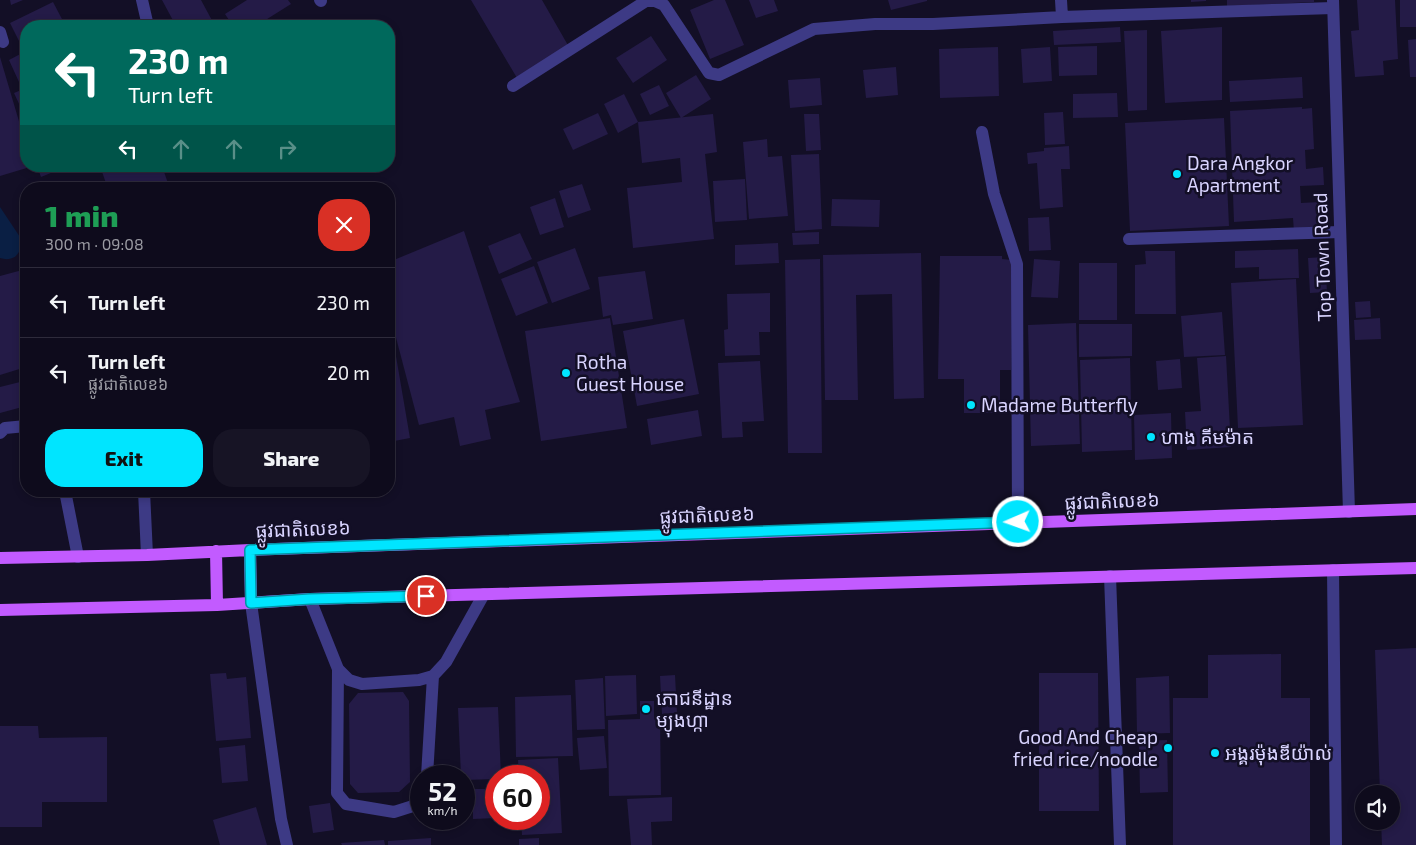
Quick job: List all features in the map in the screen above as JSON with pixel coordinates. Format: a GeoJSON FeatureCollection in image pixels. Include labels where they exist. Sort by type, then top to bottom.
{"type":"FeatureCollection","features":[{"type":"Feature","properties":{"kind":"main road","name":"ផ្លូវជាតិលេខ៦"},"geometry":{"type":"LineString","coordinates":[[0,558],[147,555],[1416,509]]}},
{"type":"Feature","properties":{"kind":"main road"},"geometry":{"type":"LineString","coordinates":[[250,550],[251,603]]}},
{"type":"Feature","properties":{"kind":"main road"},"geometry":{"type":"LineString","coordinates":[[216,551],[217,605]]}},
{"type":"Feature","properties":{"kind":"main road"},"geometry":{"type":"LineString","coordinates":[[0,610],[217,605],[310,599],[1416,568]]}},
{"type":"Feature","properties":{"kind":"street"},"geometry":{"type":"LineString","coordinates":[[142,0],[147,20]]}},
{"type":"Feature","properties":{"kind":"street"},"geometry":{"type":"LineString","coordinates":[[514,86],[646,1],[656,0],[664,5],[709,73],[719,75],[814,29],[875,24],[933,24],[1184,13],[1332,4]]}},
{"type":"Feature","properties":{"kind":"street"},"geometry":{"type":"LineString","coordinates":[[1061,0],[1062,17]]}},
{"type":"Feature","properties":{"kind":"street"},"geometry":{"type":"LineString","coordinates":[[1183,0],[1184,13]]}},
{"type":"Feature","properties":{"kind":"street","name":"Top Town Road"},"geometry":{"type":"LineString","coordinates":[[1332,4],[1349,512]]}},
{"type":"Feature","properties":{"kind":"street"},"geometry":{"type":"LineString","coordinates":[[982,132],[994,194],[1018,264],[1018,522]]}},
{"type":"Feature","properties":{"kind":"street"},"geometry":{"type":"LineString","coordinates":[[1129,238],[1340,232]]}},
{"type":"Feature","properties":{"kind":"street"},"geometry":{"type":"LineString","coordinates":[[0,434],[5,428],[20,427]]}},
{"type":"Feature","properties":{"kind":"street"},"geometry":{"type":"LineString","coordinates":[[66,497],[78,557]]}},
{"type":"Feature","properties":{"kind":"street"},"geometry":{"type":"LineString","coordinates":[[144,497],[147,555]]}},
{"type":"Feature","properties":{"kind":"street"},"geometry":{"type":"LineString","coordinates":[[1333,570],[1336,845]]}},
{"type":"Feature","properties":{"kind":"street"},"geometry":{"type":"LineString","coordinates":[[1110,576],[1120,845]]}},
{"type":"Feature","properties":{"kind":"street"},"geometry":{"type":"LineString","coordinates":[[338,669],[349,680],[362,684],[419,680],[433,676],[446,662],[484,594]]}},
{"type":"Feature","properties":{"kind":"street"},"geometry":{"type":"LineString","coordinates":[[310,599],[338,669],[337,793],[346,804],[394,812],[410,807]]}},
{"type":"Feature","properties":{"kind":"street"},"geometry":{"type":"LineString","coordinates":[[251,603],[281,820],[287,845]]}},
{"type":"Feature","properties":{"kind":"street"},"geometry":{"type":"LineString","coordinates":[[428,765],[433,676]]}},
{"type":"Feature","properties":{"kind":"water"},"geometry":{"type":"Polygon","coordinates":[[[0,207],[20,237],[20,249],[17,255],[10,259],[0,258],[0,207]]]}},
{"type":"Feature","properties":{"kind":"building"},"geometry":{"type":"Polygon","coordinates":[[[10,0],[23,0],[11,5],[10,0]]]}},
{"type":"Feature","properties":{"kind":"building"},"geometry":{"type":"Polygon","coordinates":[[[162,0],[201,0],[212,20],[173,20],[162,0]]]}},
{"type":"Feature","properties":{"kind":"building"},"geometry":{"type":"Polygon","coordinates":[[[247,0],[288,0],[291,4],[266,20],[229,20],[225,14],[247,0]]]}},
{"type":"Feature","properties":{"kind":"building"},"geometry":{"type":"Polygon","coordinates":[[[471,0],[542,0],[569,47],[517,78],[471,0]]]}},
{"type":"Feature","properties":{"kind":"building"},"geometry":{"type":"Polygon","coordinates":[[[714,0],[725,0],[744,45],[710,59],[690,10],[714,0]]]}},
{"type":"Feature","properties":{"kind":"building"},"geometry":{"type":"Polygon","coordinates":[[[749,0],[774,0],[778,11],[756,18],[749,0]]]}},
{"type":"Feature","properties":{"kind":"building"},"geometry":{"type":"Polygon","coordinates":[[[888,0],[927,0],[927,1],[891,10],[888,0]]]}},
{"type":"Feature","properties":{"kind":"building"},"geometry":{"type":"Polygon","coordinates":[[[1191,0],[1206,0],[1206,1],[1191,2],[1191,0]]]}},
{"type":"Feature","properties":{"kind":"building"},"geometry":{"type":"Polygon","coordinates":[[[1227,0],[1314,0],[1314,2],[1227,6],[1227,0]]]}},
{"type":"Feature","properties":{"kind":"building"},"geometry":{"type":"Polygon","coordinates":[[[1357,0],[1395,0],[1398,59],[1383,61],[1384,75],[1355,77],[1351,31],[1359,30],[1357,0]]]}},
{"type":"Feature","properties":{"kind":"building"},"geometry":{"type":"Polygon","coordinates":[[[1400,0],[1416,0],[1416,27],[1400,27],[1400,0]]]}},
{"type":"Feature","properties":{"kind":"building"},"geometry":{"type":"Polygon","coordinates":[[[53,2],[62,20],[20,20],[20,43],[10,23],[53,2]]]}},
{"type":"Feature","properties":{"kind":"building"},"geometry":{"type":"Polygon","coordinates":[[[1120,27],[1121,42],[1054,45],[1053,31],[1120,27]]]}},
{"type":"Feature","properties":{"kind":"building"},"geometry":{"type":"Polygon","coordinates":[[[1222,27],[1222,100],[1165,103],[1161,31],[1222,27]]]}},
{"type":"Feature","properties":{"kind":"building"},"geometry":{"type":"Polygon","coordinates":[[[1147,30],[1147,110],[1128,111],[1124,31],[1147,30]]]}},
{"type":"Feature","properties":{"kind":"building"},"geometry":{"type":"Polygon","coordinates":[[[651,36],[667,60],[633,83],[616,58],[651,36]]]}},
{"type":"Feature","properties":{"kind":"building"},"geometry":{"type":"Polygon","coordinates":[[[1416,39],[1416,77],[1410,77],[1408,40],[1416,39]]]}},
{"type":"Feature","properties":{"kind":"building"},"geometry":{"type":"Polygon","coordinates":[[[1097,46],[1097,75],[1059,76],[1058,47],[1097,46]]]}},
{"type":"Feature","properties":{"kind":"building"},"geometry":{"type":"Polygon","coordinates":[[[998,47],[999,96],[940,98],[939,49],[998,47]]]}},
{"type":"Feature","properties":{"kind":"building"},"geometry":{"type":"Polygon","coordinates":[[[1050,47],[1052,81],[1023,83],[1021,49],[1050,47]]]}},
{"type":"Feature","properties":{"kind":"building"},"geometry":{"type":"Polygon","coordinates":[[[20,54],[19,82],[9,60],[20,54]]]}},
{"type":"Feature","properties":{"kind":"building"},"geometry":{"type":"Polygon","coordinates":[[[0,57],[20,125],[20,170],[0,176],[0,57]]]}},
{"type":"Feature","properties":{"kind":"building"},"geometry":{"type":"Polygon","coordinates":[[[896,67],[898,95],[866,98],[863,70],[896,67]]]}},
{"type":"Feature","properties":{"kind":"building"},"geometry":{"type":"Polygon","coordinates":[[[696,75],[711,99],[681,118],[666,93],[696,75]]]}},
{"type":"Feature","properties":{"kind":"building"},"geometry":{"type":"Polygon","coordinates":[[[1302,77],[1303,98],[1230,102],[1229,81],[1302,77]]]}},
{"type":"Feature","properties":{"kind":"building"},"geometry":{"type":"Polygon","coordinates":[[[820,78],[822,105],[790,108],[788,80],[820,78]]]}},
{"type":"Feature","properties":{"kind":"building"},"geometry":{"type":"Polygon","coordinates":[[[659,85],[669,106],[650,115],[640,94],[659,85]]]}},
{"type":"Feature","properties":{"kind":"building"},"geometry":{"type":"Polygon","coordinates":[[[20,90],[20,106],[14,93],[20,90]]]}},
{"type":"Feature","properties":{"kind":"building"},"geometry":{"type":"Polygon","coordinates":[[[1117,93],[1118,117],[1073,118],[1073,94],[1117,93]]]}},
{"type":"Feature","properties":{"kind":"building"},"geometry":{"type":"Polygon","coordinates":[[[624,94],[638,122],[618,133],[604,104],[624,94]]]}},
{"type":"Feature","properties":{"kind":"building"},"geometry":{"type":"Polygon","coordinates":[[[1302,107],[1302,109],[1312,108],[1314,149],[1305,150],[1306,169],[1323,167],[1324,185],[1300,186],[1301,203],[1320,202],[1322,231],[1294,232],[1293,218],[1234,222],[1230,111],[1302,107]]]}},
{"type":"Feature","properties":{"kind":"building"},"geometry":{"type":"Polygon","coordinates":[[[1063,112],[1065,144],[1045,145],[1044,113],[1063,112]]]}},
{"type":"Feature","properties":{"kind":"building"},"geometry":{"type":"Polygon","coordinates":[[[598,113],[608,134],[573,150],[563,129],[598,113]]]}},
{"type":"Feature","properties":{"kind":"building"},"geometry":{"type":"Polygon","coordinates":[[[713,114],[717,152],[705,154],[714,239],[633,248],[627,188],[682,182],[680,158],[642,163],[638,122],[713,114]]]}},
{"type":"Feature","properties":{"kind":"building"},"geometry":{"type":"Polygon","coordinates":[[[804,114],[819,114],[821,150],[806,151],[804,114]]]}},
{"type":"Feature","properties":{"kind":"building","name":"Dara Angkor Apartment"},"geometry":{"type":"Polygon","coordinates":[[[1224,118],[1229,226],[1130,231],[1125,123],[1224,118]]]}},
{"type":"Feature","properties":{"kind":"building"},"geometry":{"type":"Polygon","coordinates":[[[767,139],[768,157],[782,156],[788,216],[749,219],[743,142],[767,139]]]}},
{"type":"Feature","properties":{"kind":"building"},"geometry":{"type":"Polygon","coordinates":[[[1069,146],[1070,169],[1061,169],[1063,207],[1040,209],[1037,163],[1028,164],[1027,153],[1044,151],[1044,148],[1069,146]]]}},
{"type":"Feature","properties":{"kind":"building"},"geometry":{"type":"Polygon","coordinates":[[[819,154],[822,229],[795,231],[791,155],[819,154]]]}},
{"type":"Feature","properties":{"kind":"building"},"geometry":{"type":"Polygon","coordinates":[[[39,172],[53,172],[41,177],[39,172]]]}},
{"type":"Feature","properties":{"kind":"building"},"geometry":{"type":"Polygon","coordinates":[[[102,172],[164,172],[168,182],[131,182],[106,182],[102,172]]]}},
{"type":"Feature","properties":{"kind":"building"},"geometry":{"type":"Polygon","coordinates":[[[745,179],[747,220],[715,222],[713,181],[745,179]]]}},
{"type":"Feature","properties":{"kind":"building"},"geometry":{"type":"Polygon","coordinates":[[[582,184],[591,210],[568,218],[559,191],[582,184]]]}},
{"type":"Feature","properties":{"kind":"building"},"geometry":{"type":"Polygon","coordinates":[[[555,198],[564,227],[540,235],[530,207],[555,198]]]}},
{"type":"Feature","properties":{"kind":"building"},"geometry":{"type":"Polygon","coordinates":[[[832,199],[880,200],[879,227],[831,226],[832,199]]]}},
{"type":"Feature","properties":{"kind":"building"},"geometry":{"type":"Polygon","coordinates":[[[1049,217],[1051,250],[1029,251],[1028,218],[1049,217]]]}},
{"type":"Feature","properties":{"kind":"building"},"geometry":{"type":"Polygon","coordinates":[[[464,231],[520,402],[485,410],[491,439],[460,446],[454,417],[419,425],[395,334],[395,260],[464,231]]]}},
{"type":"Feature","properties":{"kind":"building"},"geometry":{"type":"Polygon","coordinates":[[[819,232],[819,244],[793,245],[792,233],[819,232]]]}},
{"type":"Feature","properties":{"kind":"building"},"geometry":{"type":"Polygon","coordinates":[[[520,233],[532,259],[499,274],[488,246],[520,233]]]}},
{"type":"Feature","properties":{"kind":"building"},"geometry":{"type":"Polygon","coordinates":[[[778,243],[779,263],[735,265],[735,245],[778,243]]]}},
{"type":"Feature","properties":{"kind":"building"},"geometry":{"type":"Polygon","coordinates":[[[575,248],[590,289],[552,303],[537,262],[575,248]]]}},
{"type":"Feature","properties":{"kind":"building"},"geometry":{"type":"Polygon","coordinates":[[[1298,249],[1299,278],[1259,279],[1259,267],[1235,268],[1235,251],[1298,249]]]}},
{"type":"Feature","properties":{"kind":"building"},"geometry":{"type":"Polygon","coordinates":[[[1145,251],[1175,251],[1176,314],[1135,314],[1135,265],[1146,264],[1145,251]]]}},
{"type":"Feature","properties":{"kind":"building"},"geometry":{"type":"Polygon","coordinates":[[[921,253],[924,398],[894,399],[892,294],[856,295],[858,400],[825,400],[823,255],[921,253]]]}},
{"type":"Feature","properties":{"kind":"building"},"geometry":{"type":"Polygon","coordinates":[[[940,256],[1002,256],[1002,259],[1012,260],[1011,370],[1000,370],[1000,413],[964,413],[964,379],[938,379],[940,256]]]}},
{"type":"Feature","properties":{"kind":"building"},"geometry":{"type":"Polygon","coordinates":[[[1325,257],[1327,292],[1310,293],[1308,258],[1325,257]]]}},
{"type":"Feature","properties":{"kind":"building"},"geometry":{"type":"Polygon","coordinates":[[[820,259],[822,453],[788,453],[785,260],[820,259]]]}},
{"type":"Feature","properties":{"kind":"building"},"geometry":{"type":"Polygon","coordinates":[[[1034,259],[1060,261],[1058,298],[1031,297],[1034,259]]]}},
{"type":"Feature","properties":{"kind":"building"},"geometry":{"type":"Polygon","coordinates":[[[1079,263],[1117,263],[1117,320],[1079,320],[1079,263]]]}},
{"type":"Feature","properties":{"kind":"building"},"geometry":{"type":"Polygon","coordinates":[[[534,266],[548,303],[516,316],[501,279],[534,266]]]}},
{"type":"Feature","properties":{"kind":"building"},"geometry":{"type":"Polygon","coordinates":[[[20,271],[20,369],[0,375],[0,276],[20,271]]]}},
{"type":"Feature","properties":{"kind":"building"},"geometry":{"type":"Polygon","coordinates":[[[645,271],[653,319],[613,325],[611,315],[603,317],[598,277],[645,271]]]}},
{"type":"Feature","properties":{"kind":"building"},"geometry":{"type":"Polygon","coordinates":[[[1296,279],[1303,425],[1238,428],[1231,283],[1296,279]]]}},
{"type":"Feature","properties":{"kind":"building"},"geometry":{"type":"Polygon","coordinates":[[[770,293],[770,332],[759,332],[760,355],[725,356],[724,330],[728,329],[727,294],[770,293]]]}},
{"type":"Feature","properties":{"kind":"building"},"geometry":{"type":"Polygon","coordinates":[[[1370,301],[1371,317],[1356,318],[1355,302],[1370,301]]]}},
{"type":"Feature","properties":{"kind":"building"},"geometry":{"type":"Polygon","coordinates":[[[1222,312],[1225,355],[1184,357],[1181,316],[1222,312]]]}},
{"type":"Feature","properties":{"kind":"building"},"geometry":{"type":"Polygon","coordinates":[[[610,318],[627,428],[541,441],[525,331],[610,318]]]}},
{"type":"Feature","properties":{"kind":"building"},"geometry":{"type":"Polygon","coordinates":[[[1380,318],[1381,339],[1355,340],[1354,320],[1380,318]]]}},
{"type":"Feature","properties":{"kind":"building"},"geometry":{"type":"Polygon","coordinates":[[[684,319],[699,394],[637,406],[623,331],[684,319]]]}},
{"type":"Feature","properties":{"kind":"building"},"geometry":{"type":"Polygon","coordinates":[[[1076,323],[1080,444],[1031,446],[1028,325],[1076,323]]]}},
{"type":"Feature","properties":{"kind":"building"},"geometry":{"type":"Polygon","coordinates":[[[1079,324],[1132,324],[1132,356],[1079,357],[1079,324]]]}},
{"type":"Feature","properties":{"kind":"building"},"geometry":{"type":"Polygon","coordinates":[[[395,350],[410,438],[395,441],[395,350]]]}},
{"type":"Feature","properties":{"kind":"building"},"geometry":{"type":"Polygon","coordinates":[[[1226,356],[1231,447],[1187,450],[1185,412],[1201,411],[1197,358],[1226,356]]]}},
{"type":"Feature","properties":{"kind":"building"},"geometry":{"type":"Polygon","coordinates":[[[1130,358],[1132,450],[1082,452],[1080,360],[1130,358]]]}},
{"type":"Feature","properties":{"kind":"building"},"geometry":{"type":"Polygon","coordinates":[[[1180,359],[1182,388],[1158,390],[1156,361],[1180,359]]]}},
{"type":"Feature","properties":{"kind":"building"},"geometry":{"type":"Polygon","coordinates":[[[760,361],[764,421],[742,422],[743,437],[722,438],[718,363],[760,361]]]}},
{"type":"Feature","properties":{"kind":"building"},"geometry":{"type":"Polygon","coordinates":[[[20,382],[20,408],[0,413],[0,387],[20,382]]]}},
{"type":"Feature","properties":{"kind":"building"},"geometry":{"type":"Polygon","coordinates":[[[698,410],[702,436],[651,445],[647,419],[698,410]]]}},
{"type":"Feature","properties":{"kind":"building"},"geometry":{"type":"Polygon","coordinates":[[[1171,413],[1172,458],[1135,460],[1134,415],[1171,413]]]}},
{"type":"Feature","properties":{"kind":"building"},"geometry":{"type":"Polygon","coordinates":[[[1416,648],[1416,845],[1382,845],[1381,830],[1400,830],[1400,785],[1380,785],[1375,650],[1416,648]]]}},
{"type":"Feature","properties":{"kind":"building"},"geometry":{"type":"Polygon","coordinates":[[[1281,654],[1281,698],[1310,698],[1310,845],[1173,845],[1173,698],[1208,698],[1208,655],[1281,654]]]}},
{"type":"Feature","properties":{"kind":"building"},"geometry":{"type":"Polygon","coordinates":[[[226,673],[227,679],[246,677],[251,738],[216,741],[210,674],[226,673]]]}},
{"type":"Feature","properties":{"kind":"building"},"geometry":{"type":"Polygon","coordinates":[[[1039,673],[1098,673],[1099,811],[1039,811],[1039,673]]]}},
{"type":"Feature","properties":{"kind":"building"},"geometry":{"type":"Polygon","coordinates":[[[636,675],[637,714],[606,716],[605,676],[636,675]]]}},
{"type":"Feature","properties":{"kind":"building"},"geometry":{"type":"Polygon","coordinates":[[[675,675],[677,713],[662,714],[660,676],[675,675]]]}},
{"type":"Feature","properties":{"kind":"building"},"geometry":{"type":"Polygon","coordinates":[[[1169,676],[1170,733],[1137,734],[1136,678],[1169,676]]]}},
{"type":"Feature","properties":{"kind":"building"},"geometry":{"type":"Polygon","coordinates":[[[603,678],[605,729],[577,730],[575,680],[603,678]]]}},
{"type":"Feature","properties":{"kind":"building"},"geometry":{"type":"Polygon","coordinates":[[[403,692],[409,701],[410,782],[399,792],[358,793],[350,784],[349,704],[358,693],[403,692]]]}},
{"type":"Feature","properties":{"kind":"building"},"geometry":{"type":"Polygon","coordinates":[[[571,695],[573,756],[516,757],[515,697],[571,695]]]}},
{"type":"Feature","properties":{"kind":"building"},"geometry":{"type":"Polygon","coordinates":[[[640,701],[654,701],[654,718],[660,718],[661,795],[609,796],[608,720],[640,719],[640,701]]]}},
{"type":"Feature","properties":{"kind":"building"},"geometry":{"type":"Polygon","coordinates":[[[498,707],[501,765],[485,765],[485,779],[475,780],[475,765],[461,765],[458,708],[498,707]]]}},
{"type":"Feature","properties":{"kind":"building"},"geometry":{"type":"Polygon","coordinates":[[[0,726],[38,726],[39,738],[107,737],[107,802],[42,802],[42,827],[0,827],[0,726]]]}},
{"type":"Feature","properties":{"kind":"building"},"geometry":{"type":"Polygon","coordinates":[[[604,736],[607,768],[580,770],[577,738],[604,736]]]}},
{"type":"Feature","properties":{"kind":"building"},"geometry":{"type":"Polygon","coordinates":[[[1167,740],[1168,792],[1140,793],[1139,741],[1167,740]]]}},
{"type":"Feature","properties":{"kind":"building"},"geometry":{"type":"Polygon","coordinates":[[[245,745],[248,781],[222,783],[219,748],[245,745]]]}},
{"type":"Feature","properties":{"kind":"building"},"geometry":{"type":"Polygon","coordinates":[[[558,758],[562,833],[522,835],[522,830],[550,830],[550,765],[518,765],[518,760],[558,758]]]}},
{"type":"Feature","properties":{"kind":"building"},"geometry":{"type":"Polygon","coordinates":[[[475,789],[485,789],[485,818],[475,819],[475,789]]]}},
{"type":"Feature","properties":{"kind":"building"},"geometry":{"type":"Polygon","coordinates":[[[672,797],[672,821],[651,822],[652,845],[631,845],[627,799],[672,797]]]}},
{"type":"Feature","properties":{"kind":"building"},"geometry":{"type":"Polygon","coordinates":[[[330,803],[334,830],[313,833],[309,806],[330,803]]]}},
{"type":"Feature","properties":{"kind":"building"},"geometry":{"type":"Polygon","coordinates":[[[256,807],[267,845],[220,845],[213,820],[256,807]]]}},
{"type":"Feature","properties":{"kind":"building"},"geometry":{"type":"Polygon","coordinates":[[[431,838],[431,845],[388,845],[388,841],[431,838]]]}},
{"type":"Feature","properties":{"kind":"building"},"geometry":{"type":"Polygon","coordinates":[[[539,838],[539,845],[519,845],[519,839],[539,838]]]}},
{"type":"Feature","properties":{"kind":"building"},"geometry":{"type":"Polygon","coordinates":[[[384,840],[385,845],[342,845],[341,843],[384,840]]]}},
{"type":"Feature","properties":{"kind":"place","name":"Dara Angkor Apartment"},"geometry":{"type":"Point","coordinates":[1177,174]}},
{"type":"Feature","properties":{"kind":"place","name":"Rotha Guest House"},"geometry":{"type":"Point","coordinates":[566,373]}},
{"type":"Feature","properties":{"kind":"place","name":"Madame Butterfly"},"geometry":{"type":"Point","coordinates":[971,405]}},
{"type":"Feature","properties":{"kind":"place","name":"ហាង គីមម៉ាត"},"geometry":{"type":"Point","coordinates":[1151,437]}},
{"type":"Feature","properties":{"kind":"place","name":"ភោជនីដ្ឋាន ម្យុងហ្កា"},"geometry":{"type":"Point","coordinates":[646,709]}},
{"type":"Feature","properties":{"kind":"place","name":"Good And Cheap fried rice/noodle"},"geometry":{"type":"Point","coordinates":[1168,748]}},
{"type":"Feature","properties":{"kind":"place","name":"អង្គរម៉ុងឌីយ៉ាល់"},"geometry":{"type":"Point","coordinates":[1215,753]}},
{"type":"Feature","properties":{"kind":"route"},"geometry":{"type":"LineString","coordinates":[[426,596],[310,599],[251,603],[250,550],[1018,522]]}}]}
